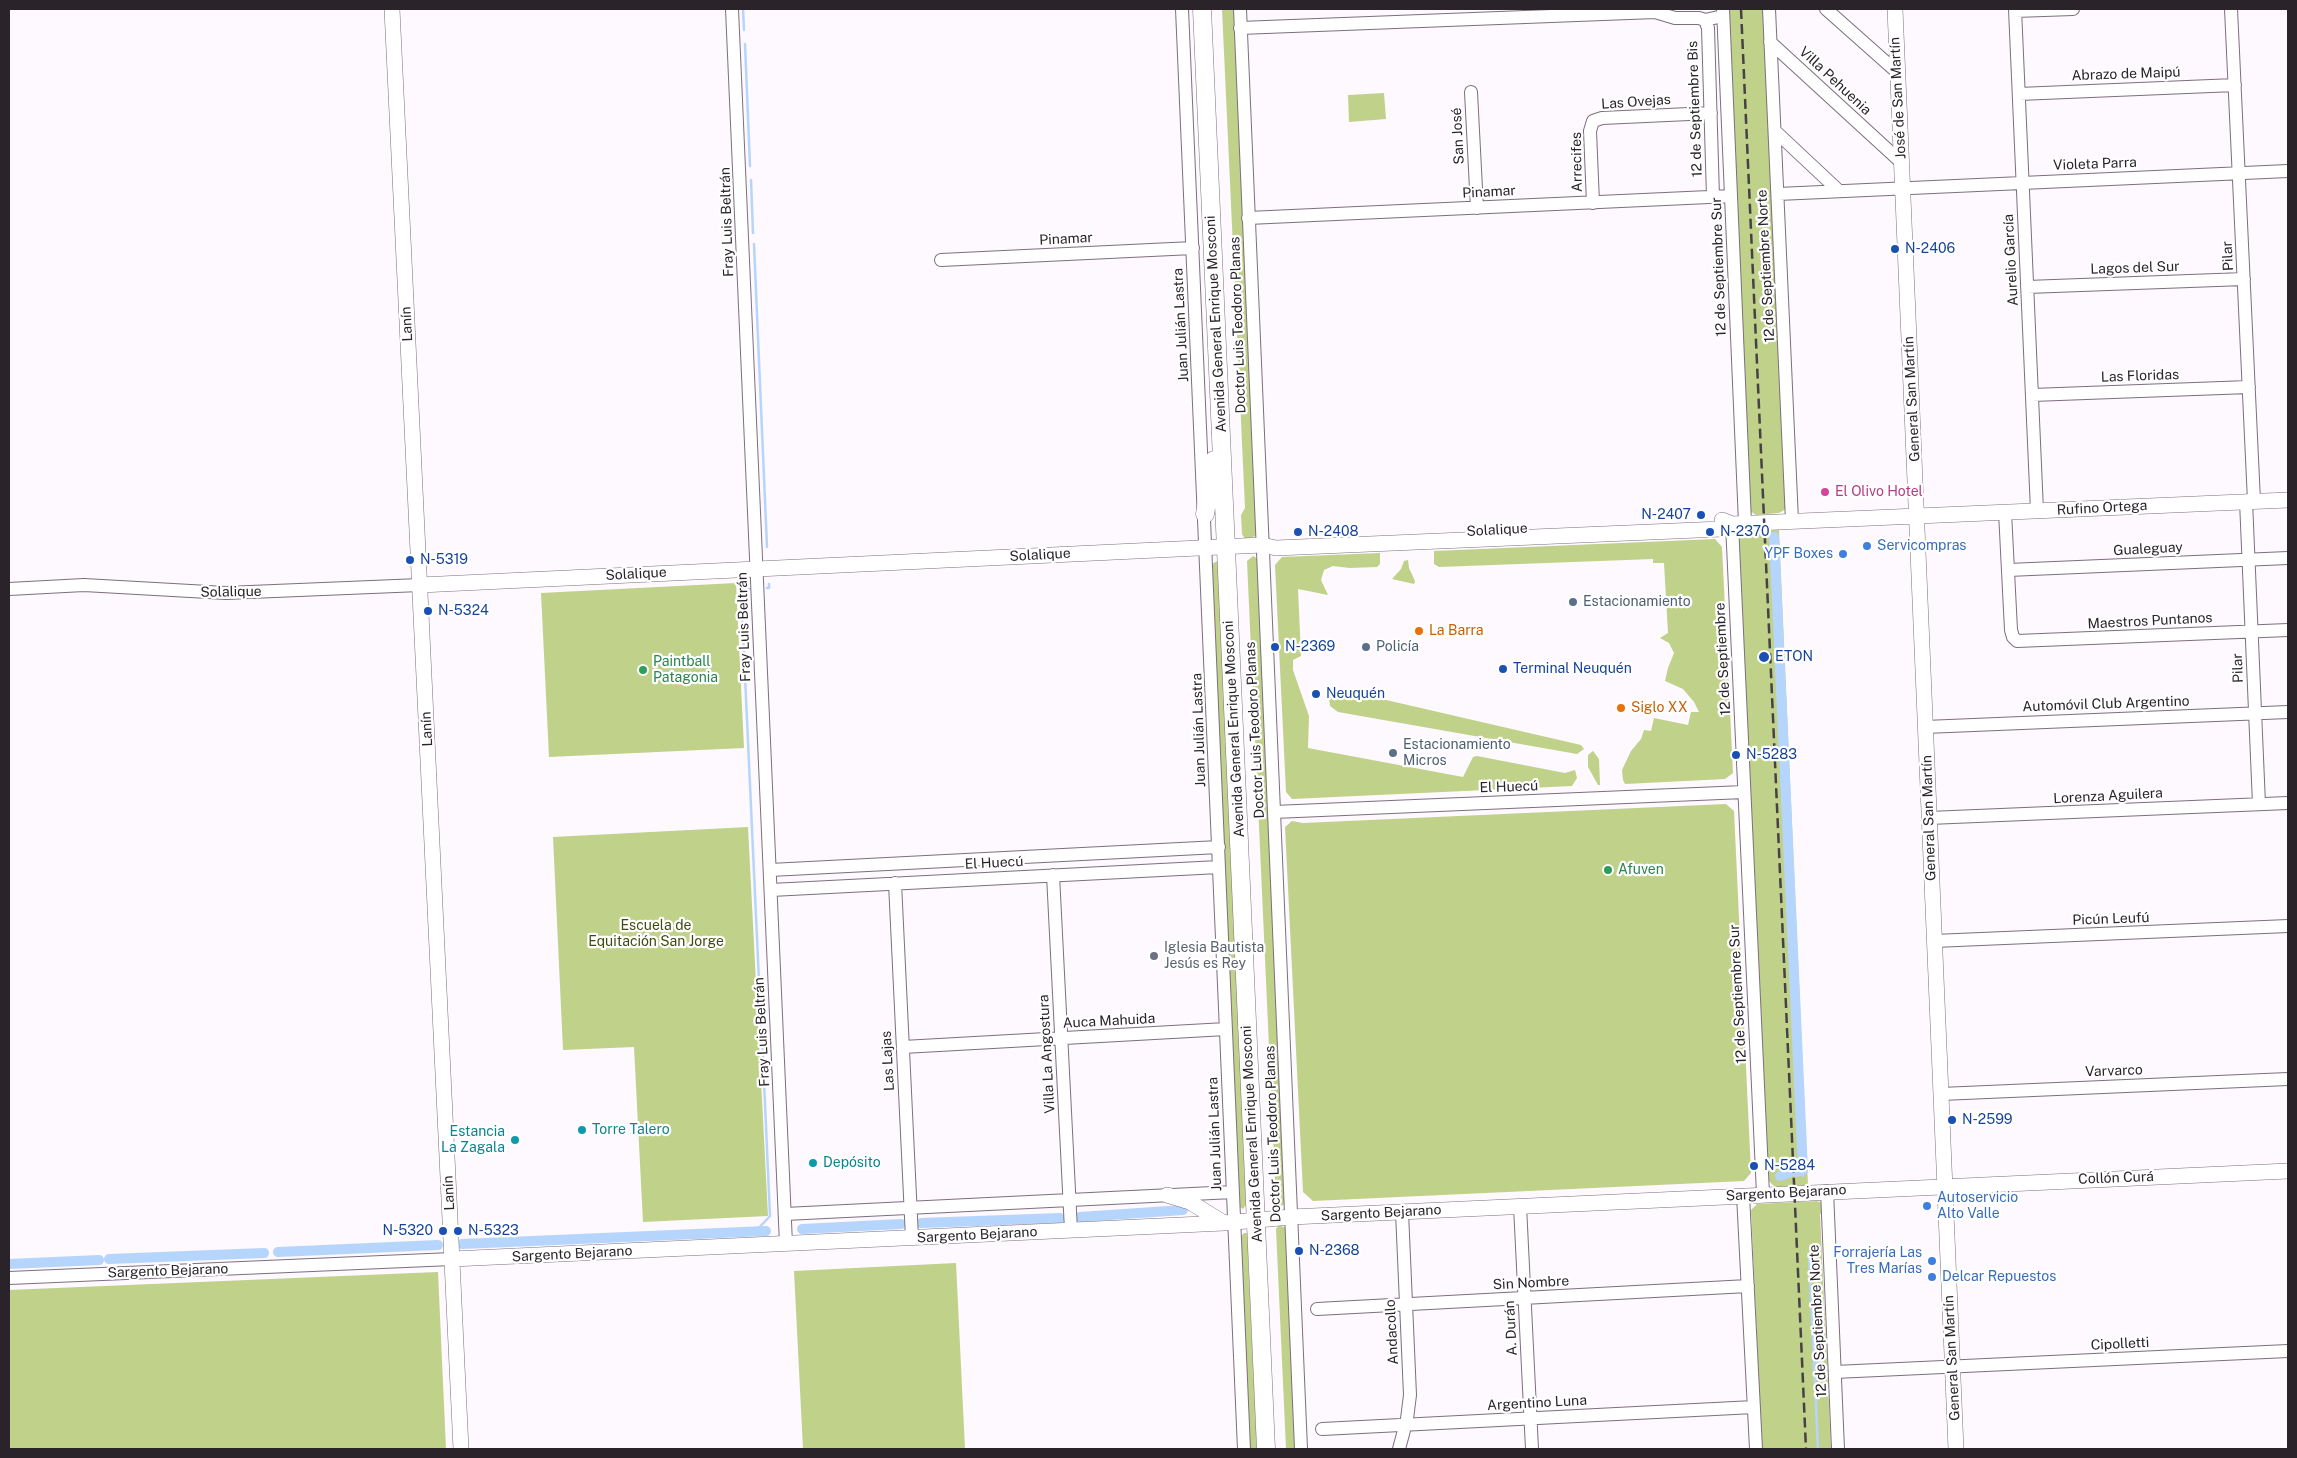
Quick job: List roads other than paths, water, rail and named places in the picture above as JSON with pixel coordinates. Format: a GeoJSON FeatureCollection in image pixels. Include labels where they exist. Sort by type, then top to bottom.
{"type":"FeatureCollection","features":[{"type":"Feature","properties":{"kind":"highway","name":"Avenida General Enrique Mosconi"},"geometry":{"type":"LineString","coordinates":[[1202,9],[1220,407],[1231,546]]}},
{"type":"Feature","properties":{"kind":"highway","name":"Avenida General Enrique Mosconi"},"geometry":{"type":"LineString","coordinates":[[1214,9],[1231,546],[1261,1220],[1266,1449]]}},
{"type":"Feature","properties":{"kind":"highway"},"geometry":{"type":"LineString","coordinates":[[1205,514],[1214,466],[1220,407]]}},
{"type":"Feature","properties":{"kind":"highway","name":"Avenida General Enrique Mosconi"},"geometry":{"type":"LineString","coordinates":[[1261,1220],[1277,1449]]}},
{"type":"Feature","properties":{"kind":"main road","name":"Lanín"},"geometry":{"type":"LineString","coordinates":[[392,9],[461,1449]]}},
{"type":"Feature","properties":{"kind":"main road","name":"José de San Martín"},"geometry":{"type":"LineString","coordinates":[[1895,9],[1902,187]]}},
{"type":"Feature","properties":{"kind":"main road","name":"General San Martín"},"geometry":{"type":"LineString","coordinates":[[1902,187],[1956,1449]]}},
{"type":"Feature","properties":{"kind":"main road","name":"Rufino Ortega"},"geometry":{"type":"LineString","coordinates":[[1917,516],[2288,500]]}},
{"type":"Feature","properties":{"kind":"main road","name":"Solalique"},"geometry":{"type":"LineString","coordinates":[[420,585],[1231,546],[1262,545],[1276,548],[1701,530],[1721,529],[1739,523],[1917,516]]}},
{"type":"Feature","properties":{"kind":"main road","name":"Collón Curá"},"geometry":{"type":"LineString","coordinates":[[1944,1186],[2288,1171]]}},
{"type":"Feature","properties":{"kind":"main road","name":"Sargento Bejarano"},"geometry":{"type":"LineString","coordinates":[[452,1259],[1229,1223],[1291,1217],[1944,1186]]}},
{"type":"Feature","properties":{"kind":"main road"},"geometry":{"type":"LineString","coordinates":[[1166,1195],[1190,1202],[1229,1223]]}},
{"type":"Feature","properties":{"kind":"street","name":"Fray Luis Beltrán"},"geometry":{"type":"LineString","coordinates":[[732,9],[786,1244]]}},
{"type":"Feature","properties":{"kind":"street","name":"Juan Julián Lastra"},"geometry":{"type":"LineString","coordinates":[[1182,9],[1233,1192],[1229,1223],[1244,1449]]}},
{"type":"Feature","properties":{"kind":"street","name":"Doctor Luis Teodoro Planas"},"geometry":{"type":"LineString","coordinates":[[1240,9],[1301,1449]]}},
{"type":"Feature","properties":{"kind":"street","name":"12 de Septiembre Norte"},"geometry":{"type":"LineString","coordinates":[[1769,9],[1792,521]]}},
{"type":"Feature","properties":{"kind":"street"},"geometry":{"type":"LineString","coordinates":[[1826,9],[1897,72]]}},
{"type":"Feature","properties":{"kind":"street"},"geometry":{"type":"LineString","coordinates":[[2015,10],[2073,9]]}},
{"type":"Feature","properties":{"kind":"street","name":"Pilar"},"geometry":{"type":"LineString","coordinates":[[2231,9],[2249,387],[2250,501],[2248,560],[2259,804]]}},
{"type":"Feature","properties":{"kind":"street"},"geometry":{"type":"LineString","coordinates":[[1240,28],[1448,14],[1655,10],[1675,18],[1698,18],[1705,20],[1723,12]]}},
{"type":"Feature","properties":{"kind":"street","name":"Aurelio García"},"geometry":{"type":"LineString","coordinates":[[2015,10],[2037,511]]}},
{"type":"Feature","properties":{"kind":"street","name":"12 de Septiembre Sur"},"geometry":{"type":"LineString","coordinates":[[1723,12],[1731,196],[1739,523]]}},
{"type":"Feature","properties":{"kind":"street","name":"12 de Septiembre Bis"},"geometry":{"type":"LineString","coordinates":[[1705,20],[1708,26],[1713,197]]}},
{"type":"Feature","properties":{"kind":"street","name":"Villa Pehuenia"},"geometry":{"type":"LineString","coordinates":[[1770,42],[1901,162]]}},
{"type":"Feature","properties":{"kind":"street","name":"Abrazo de Maipú"},"geometry":{"type":"LineString","coordinates":[[2018,94],[2235,85]]}},
{"type":"Feature","properties":{"kind":"street","name":"San José"},"geometry":{"type":"LineString","coordinates":[[1471,92],[1477,208]]}},
{"type":"Feature","properties":{"kind":"street","name":"Las Ovejas"},"geometry":{"type":"LineString","coordinates":[[1593,121],[1602,118],[1710,113]]}},
{"type":"Feature","properties":{"kind":"street","name":"Arrecifes"},"geometry":{"type":"LineString","coordinates":[[1593,121],[1590,131],[1593,203]]}},
{"type":"Feature","properties":{"kind":"street"},"geometry":{"type":"LineString","coordinates":[[1775,131],[1838,190]]}},
{"type":"Feature","properties":{"kind":"street","name":"Violeta Parra"},"geometry":{"type":"LineString","coordinates":[[1902,187],[2288,171]]}},
{"type":"Feature","properties":{"kind":"street"},"geometry":{"type":"LineString","coordinates":[[1778,194],[1902,187]]}},
{"type":"Feature","properties":{"kind":"street","name":"Pinamar"},"geometry":{"type":"LineString","coordinates":[[1248,218],[1731,196]]}},
{"type":"Feature","properties":{"kind":"street","name":"Pinamar"},"geometry":{"type":"LineString","coordinates":[[941,260],[1193,248]]}},
{"type":"Feature","properties":{"kind":"street","name":"Lagos del Sur"},"geometry":{"type":"LineString","coordinates":[[2027,287],[2244,279]]}},
{"type":"Feature","properties":{"kind":"street","name":"Las Floridas"},"geometry":{"type":"LineString","coordinates":[[2032,395],[2249,387]]}},
{"type":"Feature","properties":{"kind":"street"},"geometry":{"type":"LineString","coordinates":[[2005,512],[2008,570]]}},
{"type":"Feature","properties":{"kind":"street","name":"12 de Septiembre"},"geometry":{"type":"LineString","coordinates":[[1739,523],[1744,792]]}},
{"type":"Feature","properties":{"kind":"street","name":"Gualeguay"},"geometry":{"type":"LineString","coordinates":[[2008,570],[2288,558]]}},
{"type":"Feature","properties":{"kind":"street","name":"Maestros Puntanos"},"geometry":{"type":"LineString","coordinates":[[2008,570],[2011,630],[2014,639],[2024,642],[2288,630]]}},
{"type":"Feature","properties":{"kind":"street","name":"Solalique"},"geometry":{"type":"LineString","coordinates":[[9,589],[84,585],[220,594],[420,585]]}},
{"type":"Feature","properties":{"kind":"street","name":"Automóvil Club Argentino"},"geometry":{"type":"LineString","coordinates":[[1926,727],[2288,712]]}},
{"type":"Feature","properties":{"kind":"street","name":"12 de Septiembre Sur"},"geometry":{"type":"LineString","coordinates":[[1744,792],[1763,1194]]}},
{"type":"Feature","properties":{"kind":"street","name":"El Huecú"},"geometry":{"type":"LineString","coordinates":[[1274,812],[1744,792]]}},
{"type":"Feature","properties":{"kind":"street","name":"Lorenza Aguilera"},"geometry":{"type":"LineString","coordinates":[[1929,818],[2288,803]]}},
{"type":"Feature","properties":{"kind":"street","name":"El Huecú"},"geometry":{"type":"LineString","coordinates":[[770,870],[1218,847]]}},
{"type":"Feature","properties":{"kind":"street","name":"El Huecú"},"geometry":{"type":"LineString","coordinates":[[771,890],[1220,867]]}},
{"type":"Feature","properties":{"kind":"street","name":"Villa La Angostura"},"geometry":{"type":"LineString","coordinates":[[1053,875],[1071,1230]]}},
{"type":"Feature","properties":{"kind":"street","name":"Las Lajas"},"geometry":{"type":"LineString","coordinates":[[895,884],[912,1238]]}},
{"type":"Feature","properties":{"kind":"street","name":"Picún Leufú"},"geometry":{"type":"LineString","coordinates":[[1934,941],[2288,926]]}},
{"type":"Feature","properties":{"kind":"street","name":"Auca Mahuida"},"geometry":{"type":"LineString","coordinates":[[903,1047],[1226,1029]]}},
{"type":"Feature","properties":{"kind":"street","name":"Varvarco"},"geometry":{"type":"LineString","coordinates":[[1941,1094],[2288,1079]]}},
{"type":"Feature","properties":{"kind":"street","name":"12 de Septiembre Norte"},"geometry":{"type":"LineString","coordinates":[[1827,1191],[1838,1449]]}},
{"type":"Feature","properties":{"kind":"street"},"geometry":{"type":"LineString","coordinates":[[785,1214],[1233,1192]]}},
{"type":"Feature","properties":{"kind":"street"},"geometry":{"type":"LineString","coordinates":[[1743,1195],[1756,1449]]}},
{"type":"Feature","properties":{"kind":"street","name":"A. Durán"},"geometry":{"type":"LineString","coordinates":[[1520,1206],[1532,1449]]}},
{"type":"Feature","properties":{"kind":"street","name":"Andacollo"},"geometry":{"type":"LineString","coordinates":[[1399,1449],[1406,1425],[1410,1383],[1402,1212]]}},
{"type":"Feature","properties":{"kind":"street","name":"Sargento Bejarano"},"geometry":{"type":"LineString","coordinates":[[9,1278],[452,1259]]}},
{"type":"Feature","properties":{"kind":"street","name":"Sin Nombre"},"geometry":{"type":"LineString","coordinates":[[1317,1309],[1748,1286]]}},
{"type":"Feature","properties":{"kind":"street","name":"Cipolletti"},"geometry":{"type":"LineString","coordinates":[[1953,1366],[2288,1351]]}},
{"type":"Feature","properties":{"kind":"street"},"geometry":{"type":"LineString","coordinates":[[1835,1372],[1953,1366]]}},
{"type":"Feature","properties":{"kind":"street","name":"Argentino Luna"},"geometry":{"type":"LineString","coordinates":[[1322,1429],[1754,1407]]}},
{"type":"Feature","properties":{"kind":"waterway"},"geometry":{"type":"LineString","coordinates":[[743,9],[744,30]]}},
{"type":"Feature","properties":{"kind":"waterway"},"geometry":{"type":"LineString","coordinates":[[745,44],[750,166]]}},
{"type":"Feature","properties":{"kind":"waterway"},"geometry":{"type":"LineString","coordinates":[[751,180],[753,233]]}},
{"type":"Feature","properties":{"kind":"waterway"},"geometry":{"type":"LineString","coordinates":[[754,244],[767,547]]}},
{"type":"Feature","properties":{"kind":"waterway"},"geometry":{"type":"LineString","coordinates":[[1774,537],[1803,1170],[1796,1172]]}},
{"type":"Feature","properties":{"kind":"waterway"},"geometry":{"type":"LineString","coordinates":[[767,588],[769,588],[769,584]]}},
{"type":"Feature","properties":{"kind":"waterway"},"geometry":{"type":"LineString","coordinates":[[750,589],[741,589],[761,1025]]}},
{"type":"Feature","properties":{"kind":"waterway"},"geometry":{"type":"LineString","coordinates":[[756,1231],[770,1216],[762,1037]]}},
{"type":"Feature","properties":{"kind":"waterway"},"geometry":{"type":"LineString","coordinates":[[1803,1170],[1803,1176]]}},
{"type":"Feature","properties":{"kind":"waterway"},"geometry":{"type":"LineString","coordinates":[[1780,1176],[1789,1173]]}},
{"type":"Feature","properties":{"kind":"waterway"},"geometry":{"type":"LineString","coordinates":[[1080,1217],[1183,1210]]}},
{"type":"Feature","properties":{"kind":"waterway"},"geometry":{"type":"LineString","coordinates":[[921,1223],[1060,1218]]}},
{"type":"Feature","properties":{"kind":"waterway"},"geometry":{"type":"LineString","coordinates":[[802,1229],[901,1224]]}},
{"type":"Feature","properties":{"kind":"waterway"},"geometry":{"type":"LineString","coordinates":[[462,1244],[766,1231]]}},
{"type":"Feature","properties":{"kind":"waterway"},"geometry":{"type":"LineString","coordinates":[[278,1252],[438,1245]]}},
{"type":"Feature","properties":{"kind":"waterway"},"geometry":{"type":"LineString","coordinates":[[109,1259],[264,1253]]}},
{"type":"Feature","properties":{"kind":"waterway"},"geometry":{"type":"LineString","coordinates":[[1809,1256],[1818,1449]]}},
{"type":"Feature","properties":{"kind":"waterway"},"geometry":{"type":"LineString","coordinates":[[9,1264],[99,1260]]}},
{"type":"Feature","properties":{"kind":"waterway"},"geometry":{"type":"LineString","coordinates":[[1814,1365],[1825,1357]]}},
{"type":"Feature","properties":{"kind":"railway"},"geometry":{"type":"LineString","coordinates":[[1741,9],[1806,1449]]}},
{"type":"Feature","properties":{"kind":"place","name":"N-2406"},"geometry":{"type":"Point","coordinates":[1895,249]}},
{"type":"Feature","properties":{"kind":"place","name":"El Olivo Hotel"},"geometry":{"type":"Point","coordinates":[1825,492]}},
{"type":"Feature","properties":{"kind":"place","name":"N-2407"},"geometry":{"type":"Point","coordinates":[1701,515]}},
{"type":"Feature","properties":{"kind":"place","name":"N-2408"},"geometry":{"type":"Point","coordinates":[1298,532]}},
{"type":"Feature","properties":{"kind":"place","name":"N-2370"},"geometry":{"type":"Point","coordinates":[1710,532]}},
{"type":"Feature","properties":{"kind":"place","name":"Servicompras"},"geometry":{"type":"Point","coordinates":[1867,546]}},
{"type":"Feature","properties":{"kind":"place","name":"YPF Boxes"},"geometry":{"type":"Point","coordinates":[1843,554]}},
{"type":"Feature","properties":{"kind":"place","name":"N-5319"},"geometry":{"type":"Point","coordinates":[410,560]}},
{"type":"Feature","properties":{"kind":"place","name":"Estacionamiento"},"geometry":{"type":"Point","coordinates":[1573,602]}},
{"type":"Feature","properties":{"kind":"place","name":"N-5324"},"geometry":{"type":"Point","coordinates":[428,611]}},
{"type":"Feature","properties":{"kind":"place","name":"La Barra"},"geometry":{"type":"Point","coordinates":[1419,631]}},
{"type":"Feature","properties":{"kind":"place","name":"N-2369"},"geometry":{"type":"Point","coordinates":[1275,647]}},
{"type":"Feature","properties":{"kind":"place","name":"Policía"},"geometry":{"type":"Point","coordinates":[1366,647]}},
{"type":"Feature","properties":{"kind":"place","name":"ETON"},"geometry":{"type":"Point","coordinates":[1764,657]}},
{"type":"Feature","properties":{"kind":"place","name":"Terminal Neuquén"},"geometry":{"type":"Point","coordinates":[1503,669]}},
{"type":"Feature","properties":{"kind":"place","name":"Paintball Patagonia"},"geometry":{"type":"Point","coordinates":[643,670]}},
{"type":"Feature","properties":{"kind":"place","name":"Neuquén"},"geometry":{"type":"Point","coordinates":[1316,694]}},
{"type":"Feature","properties":{"kind":"place","name":"Siglo XX"},"geometry":{"type":"Point","coordinates":[1621,708]}},
{"type":"Feature","properties":{"kind":"place","name":"Estacionamiento Micros"},"geometry":{"type":"Point","coordinates":[1393,753]}},
{"type":"Feature","properties":{"kind":"place","name":"N-5283"},"geometry":{"type":"Point","coordinates":[1736,755]}},
{"type":"Feature","properties":{"kind":"place","name":"Afuven"},"geometry":{"type":"Point","coordinates":[1608,870]}},
{"type":"Feature","properties":{"kind":"place","name":"Iglesia Bautista Jesús es Rey"},"geometry":{"type":"Point","coordinates":[1154,956]}},
{"type":"Feature","properties":{"kind":"place","name":"N-2599"},"geometry":{"type":"Point","coordinates":[1952,1120]}},
{"type":"Feature","properties":{"kind":"place","name":"Torre Talero"},"geometry":{"type":"Point","coordinates":[582,1130]}},
{"type":"Feature","properties":{"kind":"place","name":"Estancia La Zagala"},"geometry":{"type":"Point","coordinates":[515,1140]}},
{"type":"Feature","properties":{"kind":"place","name":"Depósito"},"geometry":{"type":"Point","coordinates":[813,1163]}},
{"type":"Feature","properties":{"kind":"place","name":"N-5284"},"geometry":{"type":"Point","coordinates":[1754,1166]}},
{"type":"Feature","properties":{"kind":"place","name":"Autoservicio Alto Valle"},"geometry":{"type":"Point","coordinates":[1927,1206]}},
{"type":"Feature","properties":{"kind":"place","name":"N-5320"},"geometry":{"type":"Point","coordinates":[443,1231]}},
{"type":"Feature","properties":{"kind":"place","name":"N-5323"},"geometry":{"type":"Point","coordinates":[458,1231]}},
{"type":"Feature","properties":{"kind":"place","name":"N-2368"},"geometry":{"type":"Point","coordinates":[1299,1251]}},
{"type":"Feature","properties":{"kind":"place","name":"Forrajería Las Tres Marías"},"geometry":{"type":"Point","coordinates":[1932,1261]}},
{"type":"Feature","properties":{"kind":"place","name":"Delcar Repuestos"},"geometry":{"type":"Point","coordinates":[1932,1277]}},
{"type":"Feature","properties":{"kind":"park label","name":"Escuela de Equitación San Jorge"},"geometry":{"type":"Point","coordinates":[656,934]}}]}
